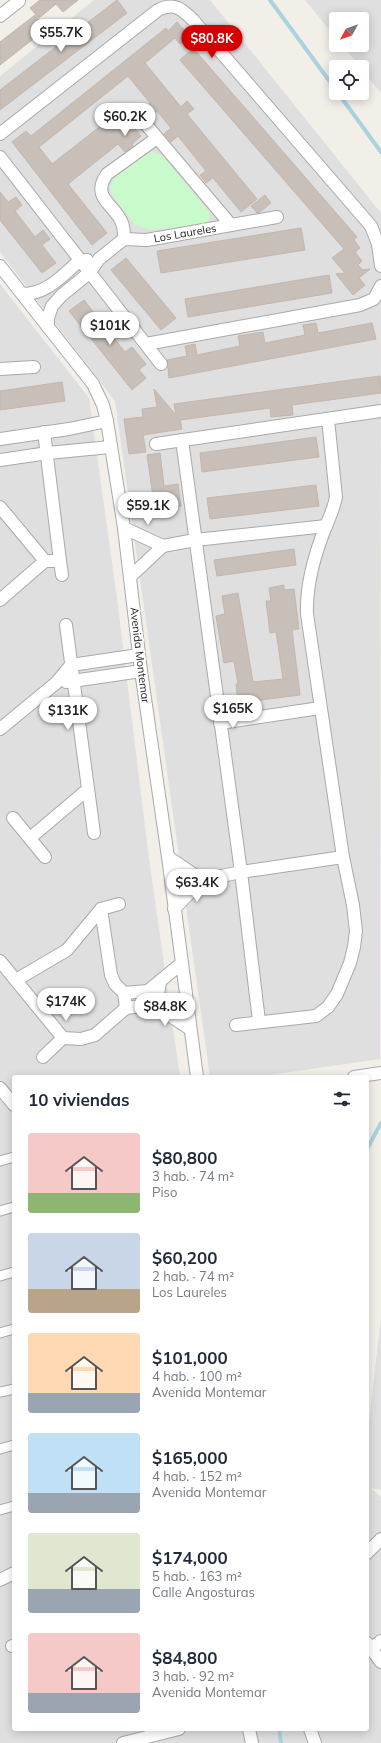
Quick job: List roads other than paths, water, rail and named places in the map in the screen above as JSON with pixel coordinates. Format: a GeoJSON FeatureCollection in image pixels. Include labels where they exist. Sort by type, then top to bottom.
{"type":"FeatureCollection","features":[{"type":"Feature","properties":{"kind":"street"},"geometry":{"type":"LineString","coordinates":[[0,16],[19,1]]}},
{"type":"Feature","properties":{"kind":"street"},"geometry":{"type":"LineString","coordinates":[[0,134],[158,10],[165,6],[180,8],[193,20],[371,226],[376,238],[381,266]]}},
{"type":"Feature","properties":{"kind":"street"},"geometry":{"type":"LineString","coordinates":[[138,115],[231,225]]}},
{"type":"Feature","properties":{"kind":"street"},"geometry":{"type":"LineString","coordinates":[[48,327],[48,318],[52,306],[62,295],[89,273],[99,259],[124,239],[122,222],[106,202],[101,192],[102,181],[107,174],[157,138]]}},
{"type":"Feature","properties":{"kind":"street"},"geometry":{"type":"LineString","coordinates":[[0,157],[79,261],[161,364]]}},
{"type":"Feature","properties":{"kind":"street","name":"Los Laureles"},"geometry":{"type":"LineString","coordinates":[[124,239],[147,240],[277,217]]}},
{"type":"Feature","properties":{"kind":"street"},"geometry":{"type":"LineString","coordinates":[[23,294],[34,294],[42,291],[79,261],[99,259]]}},
{"type":"Feature","properties":{"kind":"street","name":"Avenida Montemar"},"geometry":{"type":"LineString","coordinates":[[0,266],[94,384],[103,405],[107,421],[124,528],[141,671],[168,857],[197,1075]]}},
{"type":"Feature","properties":{"kind":"street"},"geometry":{"type":"LineString","coordinates":[[146,344],[360,305],[374,299],[381,286]]}},
{"type":"Feature","properties":{"kind":"street"},"geometry":{"type":"LineString","coordinates":[[0,370],[34,367]]}},
{"type":"Feature","properties":{"kind":"street"},"geometry":{"type":"LineString","coordinates":[[156,444],[328,420],[381,411]]}},
{"type":"Feature","properties":{"kind":"street"},"geometry":{"type":"LineString","coordinates":[[236,1025],[259,1021],[316,1016],[328,1007],[337,994],[350,963],[356,931],[320,708],[306,594],[326,526],[334,508],[336,497],[328,420]]}},
{"type":"Feature","properties":{"kind":"street"},"geometry":{"type":"LineString","coordinates":[[0,439],[107,421]]}},
{"type":"Feature","properties":{"kind":"street"},"geometry":{"type":"LineString","coordinates":[[44,432],[48,453],[62,575]]}},
{"type":"Feature","properties":{"kind":"street"},"geometry":{"type":"LineString","coordinates":[[182,440],[259,1021]]}},
{"type":"Feature","properties":{"kind":"street"},"geometry":{"type":"LineString","coordinates":[[0,460],[48,453],[110,447]]}},
{"type":"Feature","properties":{"kind":"street"},"geometry":{"type":"LineString","coordinates":[[0,507],[45,561]]}},
{"type":"Feature","properties":{"kind":"street"},"geometry":{"type":"LineString","coordinates":[[130,577],[163,546],[195,540],[326,526]]}},
{"type":"Feature","properties":{"kind":"street"},"geometry":{"type":"LineString","coordinates":[[124,528],[163,546]]}},
{"type":"Feature","properties":{"kind":"street"},"geometry":{"type":"LineString","coordinates":[[0,600],[45,561],[60,560]]}},
{"type":"Feature","properties":{"kind":"street"},"geometry":{"type":"LineString","coordinates":[[66,625],[87,790],[94,833]]}},
{"type":"Feature","properties":{"kind":"street"},"geometry":{"type":"LineString","coordinates":[[0,729],[56,683],[71,665],[139,655]]}},
{"type":"Feature","properties":{"kind":"street"},"geometry":{"type":"LineString","coordinates":[[56,683],[141,671]]}},
{"type":"Feature","properties":{"kind":"street"},"geometry":{"type":"LineString","coordinates":[[220,722],[320,708]]}},
{"type":"Feature","properties":{"kind":"street"},"geometry":{"type":"LineString","coordinates":[[30,838],[87,790]]}},
{"type":"Feature","properties":{"kind":"street"},"geometry":{"type":"LineString","coordinates":[[13,818],[45,857]]}},
{"type":"Feature","properties":{"kind":"street"},"geometry":{"type":"LineString","coordinates":[[168,857],[202,880]]}},
{"type":"Feature","properties":{"kind":"street"},"geometry":{"type":"LineString","coordinates":[[174,909],[202,880],[240,872],[343,857]]}},
{"type":"Feature","properties":{"kind":"street"},"geometry":{"type":"LineString","coordinates":[[16,980],[67,950],[101,909],[119,904]]}},
{"type":"Feature","properties":{"kind":"street"},"geometry":{"type":"LineString","coordinates":[[101,909],[111,975],[115,984],[124,993],[126,1008]]}},
{"type":"Feature","properties":{"kind":"street"},"geometry":{"type":"LineString","coordinates":[[0,961],[63,1038]]}},
{"type":"Feature","properties":{"kind":"street"},"geometry":{"type":"LineString","coordinates":[[124,993],[148,991],[182,963]]}},
{"type":"Feature","properties":{"kind":"street"},"geometry":{"type":"LineString","coordinates":[[160,981],[158,994],[163,1011]]}},
{"type":"Feature","properties":{"kind":"street"},"geometry":{"type":"LineString","coordinates":[[43,1057],[63,1038],[80,1039],[95,1035],[126,1008],[150,1005],[163,1011],[190,1029]]}},
{"type":"Feature","properties":{"kind":"street"},"geometry":{"type":"LineString","coordinates":[[368,1075],[381,1073]]}},
{"type":"Feature","properties":{"kind":"street"},"geometry":{"type":"LineString","coordinates":[[2,1094],[12,1103]]}},
{"type":"Feature","properties":{"kind":"street"},"geometry":{"type":"LineString","coordinates":[[0,1161],[12,1158]]}},
{"type":"Feature","properties":{"kind":"street"},"geometry":{"type":"LineString","coordinates":[[0,1211],[12,1208]]}},
{"type":"Feature","properties":{"kind":"street"},"geometry":{"type":"LineString","coordinates":[[0,1276],[12,1273]]}},
{"type":"Feature","properties":{"kind":"street"},"geometry":{"type":"LineString","coordinates":[[0,1333],[12,1330]]}},
{"type":"Feature","properties":{"kind":"street"},"geometry":{"type":"LineString","coordinates":[[0,1392],[12,1389]]}},
{"type":"Feature","properties":{"kind":"street"},"geometry":{"type":"LineString","coordinates":[[0,1449],[12,1446]]}},
{"type":"Feature","properties":{"kind":"street"},"geometry":{"type":"LineString","coordinates":[[0,1510],[12,1507]]}},
{"type":"Feature","properties":{"kind":"street"},"geometry":{"type":"LineString","coordinates":[[369,1551],[381,1539]]}},
{"type":"Feature","properties":{"kind":"street"},"geometry":{"type":"LineString","coordinates":[[0,1580],[12,1574]]}},
{"type":"Feature","properties":{"kind":"street"},"geometry":{"type":"LineString","coordinates":[[381,1641],[369,1646],[381,1662]]}},
{"type":"Feature","properties":{"kind":"street"},"geometry":{"type":"LineString","coordinates":[[123,1743],[171,1731]]}},
{"type":"Feature","properties":{"kind":"street"},"geometry":{"type":"LineString","coordinates":[[249,1731],[252,1743]]}},
{"type":"Feature","properties":{"kind":"street"},"geometry":{"type":"LineString","coordinates":[[311,1731],[315,1743]]}},
{"type":"Feature","properties":{"kind":"waterway"},"geometry":{"type":"LineString","coordinates":[[270,0],[329,80]]}},
{"type":"Feature","properties":{"kind":"waterway"},"geometry":{"type":"LineString","coordinates":[[343,100],[381,152]]}},
{"type":"Feature","properties":{"kind":"waterway"},"geometry":{"type":"LineString","coordinates":[[369,1145],[381,1123]]}},
{"type":"Feature","properties":{"kind":"waterway"},"geometry":{"type":"LineString","coordinates":[[279,1731],[281,1743]]}}]}
